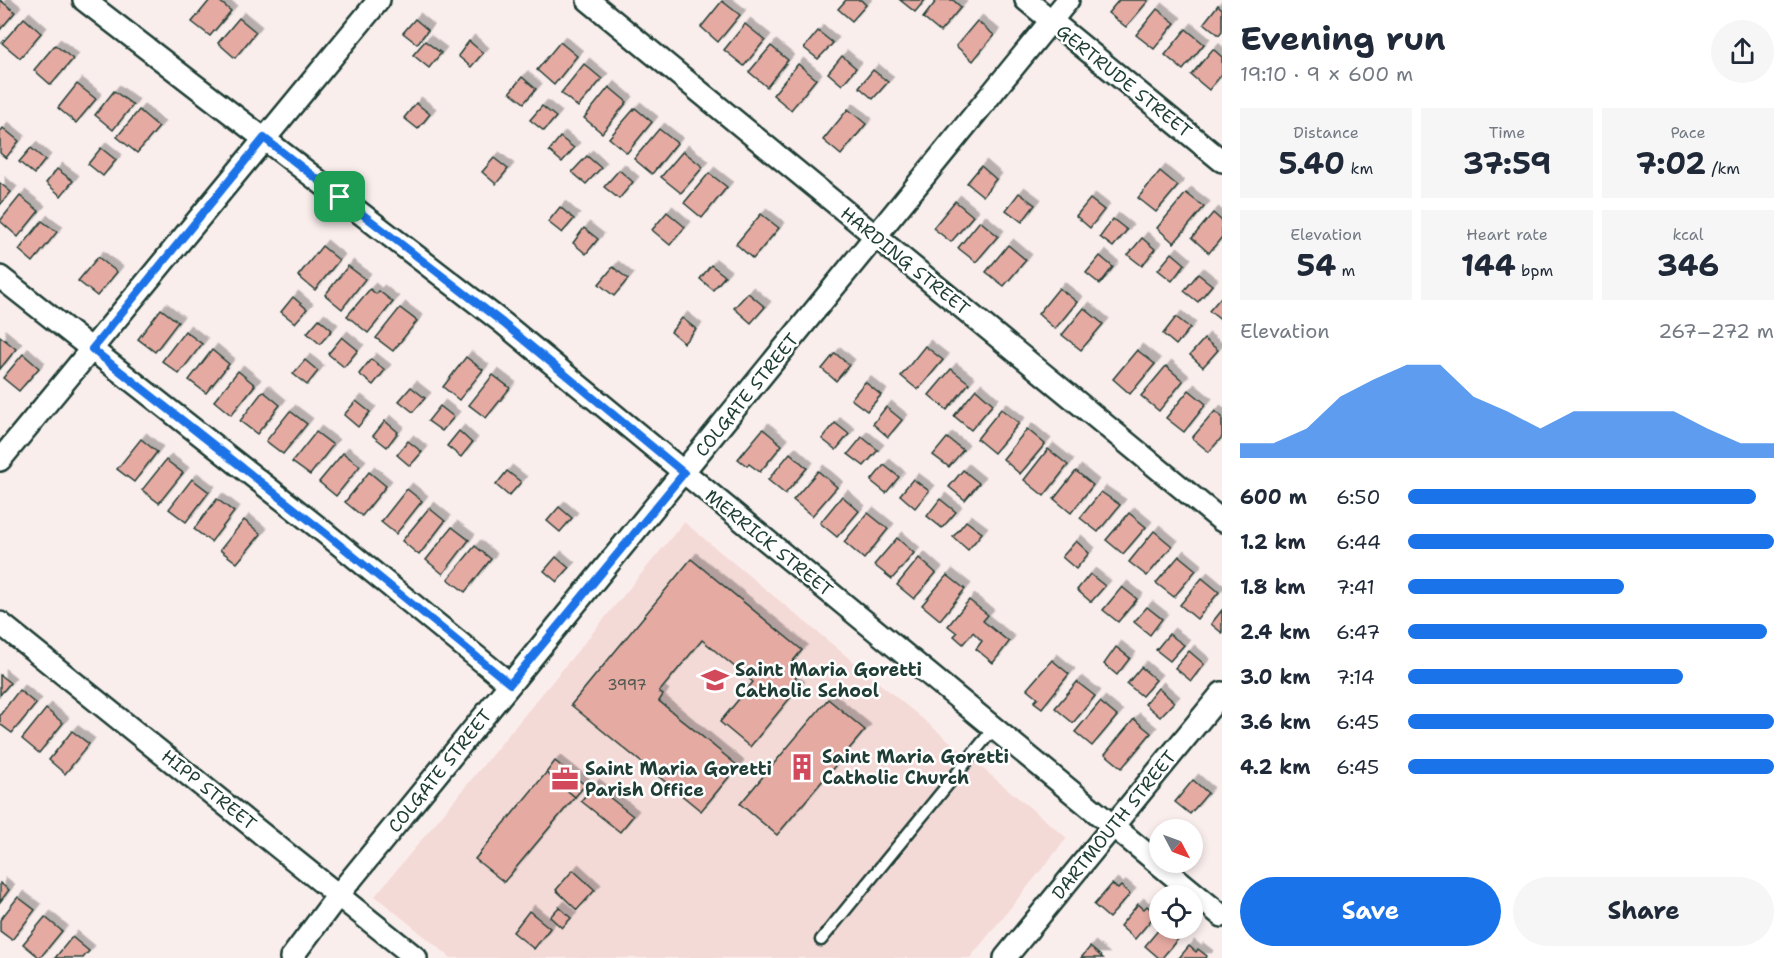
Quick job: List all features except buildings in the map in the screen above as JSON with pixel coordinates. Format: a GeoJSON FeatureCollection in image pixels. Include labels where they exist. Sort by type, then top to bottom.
{"type":"FeatureCollection","features":[{"type":"Feature","properties":{"kind":"street","name":"MERRICK STREET"},"geometry":{"type":"LineString","coordinates":[[84,0],[503,323],[1222,916]]}},
{"type":"Feature","properties":{"kind":"street"},"geometry":{"type":"LineString","coordinates":[[0,460],[379,0]]}},
{"type":"Feature","properties":{"kind":"street","name":"HARDING STREET"},"geometry":{"type":"LineString","coordinates":[[588,0],[1222,521]]}},
{"type":"Feature","properties":{"kind":"street","name":"GERTRUDE STREET"},"geometry":{"type":"LineString","coordinates":[[1026,0],[1222,161]]}},
{"type":"Feature","properties":{"kind":"street","name":"COLGATE STREET"},"geometry":{"type":"LineString","coordinates":[[291,958],[339,894],[1068,0]]}},
{"type":"Feature","properties":{"kind":"street"},"geometry":{"type":"LineString","coordinates":[[0,277],[324,532],[510,684]]}},
{"type":"Feature","properties":{"kind":"street","name":"HIPP STREET"},"geometry":{"type":"LineString","coordinates":[[0,624],[416,958]]}},
{"type":"Feature","properties":{"kind":"street","name":"DARTMOUTH STREET"},"geometry":{"type":"LineString","coordinates":[[1005,958],[1222,693]]}},
{"type":"Feature","properties":{"kind":"lane"},"geometry":{"type":"LineString","coordinates":[[821,939],[994,728]]}},
{"type":"Feature","properties":{"kind":"shaded area","name":"Saint Maria Goretti Catholic School"},"geometry":{"type":"Polygon","coordinates":[[[684,522],[1067,838],[970,958],[451,958],[375,896],[684,522]]]}},
{"type":"Feature","properties":{"kind":"place","name":"Saint Maria Goretti Catholic School"},"geometry":{"type":"Point","coordinates":[715,680]}},
{"type":"Feature","properties":{"kind":"place","name":"Saint Maria Goretti Catholic Church"},"geometry":{"type":"Point","coordinates":[802,767]}},
{"type":"Feature","properties":{"kind":"place","name":"Saint Maria Goretti Parish Office"},"geometry":{"type":"Point","coordinates":[565,779]}},
{"type":"Feature","properties":{"kind":"route"},"geometry":{"type":"LineString","coordinates":[[264,138],[340,197],[503,323],[684,473],[510,684],[324,532],[92,349],[264,138]]}}]}
